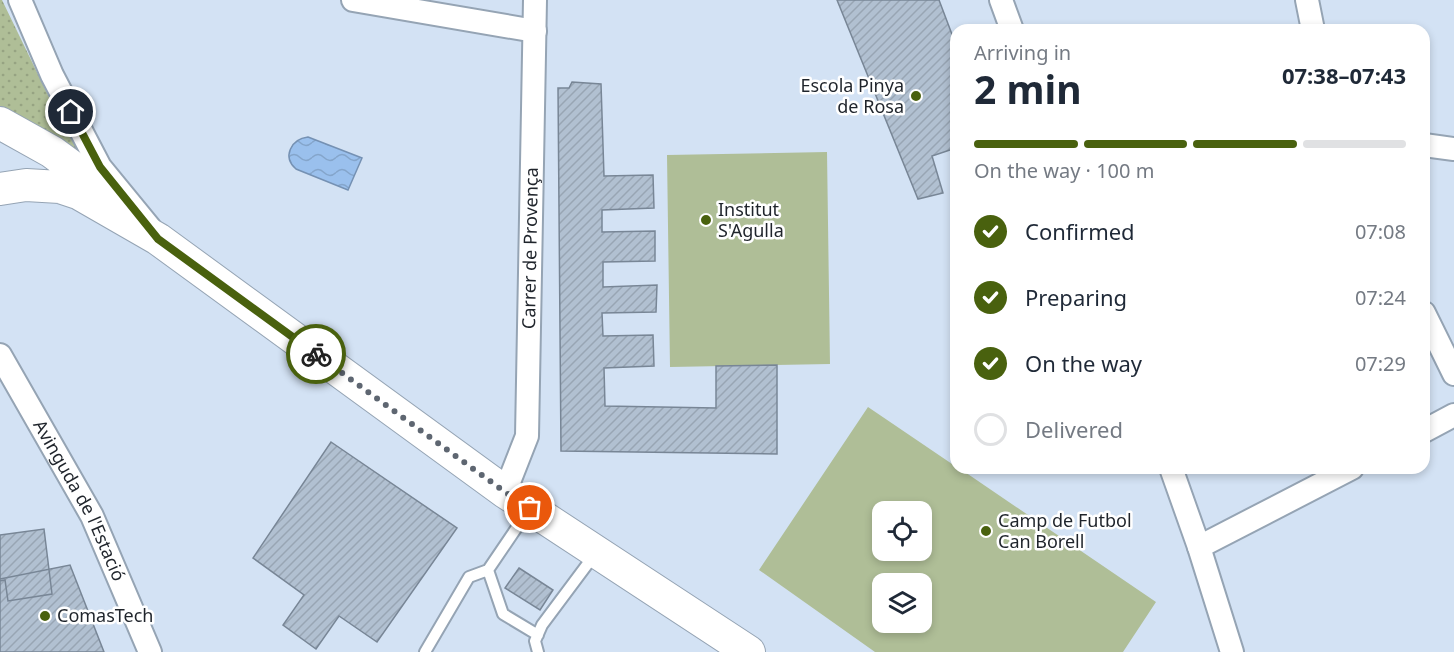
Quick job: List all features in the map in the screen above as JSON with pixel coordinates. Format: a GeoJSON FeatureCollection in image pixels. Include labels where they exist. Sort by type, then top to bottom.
{"type":"FeatureCollection","features":[{"type":"Feature","properties":{"kind":"street"},"geometry":{"type":"LineString","coordinates":[[20,0],[52,75],[100,167],[158,239]]}},
{"type":"Feature","properties":{"kind":"street"},"geometry":{"type":"LineString","coordinates":[[353,0],[535,32]]}},
{"type":"Feature","properties":{"kind":"street","name":"Carrer de Provença"},"geometry":{"type":"LineString","coordinates":[[517,500],[527,436],[535,0]]}},
{"type":"Feature","properties":{"kind":"street"},"geometry":{"type":"LineString","coordinates":[[1001,0],[1010,24]]}},
{"type":"Feature","properties":{"kind":"street"},"geometry":{"type":"LineString","coordinates":[[1307,0],[1312,24]]}},
{"type":"Feature","properties":{"kind":"street"},"geometry":{"type":"LineString","coordinates":[[0,123],[52,152],[107,192],[158,239]]}},
{"type":"Feature","properties":{"kind":"street"},"geometry":{"type":"LineString","coordinates":[[1430,146],[1454,149]]}},
{"type":"Feature","properties":{"kind":"street"},"geometry":{"type":"LineString","coordinates":[[0,189],[26,186],[60,187],[78,193],[158,239],[517,500],[749,652]]}},
{"type":"Feature","properties":{"kind":"street"},"geometry":{"type":"LineString","coordinates":[[1430,325],[1454,374]]}},
{"type":"Feature","properties":{"kind":"street","name":"Avinguda de l'Estació"},"geometry":{"type":"LineString","coordinates":[[0,355],[92,516],[150,652]]}},
{"type":"Feature","properties":{"kind":"street"},"geometry":{"type":"LineString","coordinates":[[1430,428],[1454,415]]}},
{"type":"Feature","properties":{"kind":"street"},"geometry":{"type":"LineString","coordinates":[[1173,474],[1232,652]]}},
{"type":"Feature","properties":{"kind":"street"},"geometry":{"type":"LineString","coordinates":[[1199,547],[1340,474]]}},
{"type":"Feature","properties":{"kind":"lane"},"geometry":{"type":"LineString","coordinates":[[517,500],[488,570],[503,614],[538,635]]}},
{"type":"Feature","properties":{"kind":"lane"},"geometry":{"type":"LineString","coordinates":[[538,652],[535,641],[543,625],[596,552]]}},
{"type":"Feature","properties":{"kind":"lane"},"geometry":{"type":"LineString","coordinates":[[425,652],[469,577],[488,570]]}},
{"type":"Feature","properties":{"kind":"green space"},"geometry":{"type":"Polygon","coordinates":[[[0,0],[50,99],[96,172],[0,114],[0,0]]]}},
{"type":"Feature","properties":{"kind":"green space"},"geometry":{"type":"Polygon","coordinates":[[[827,152],[830,364],[670,367],[667,155],[827,152]]]}},
{"type":"Feature","properties":{"kind":"green space","name":"Camp de Futbol Can Borell"},"geometry":{"type":"Polygon","coordinates":[[[868,407],[950,463],[950,474],[968,474],[1156,602],[1123,652],[875,652],[759,570],[868,407]]]}},
{"type":"Feature","properties":{"kind":"water"},"geometry":{"type":"Polygon","coordinates":[[[308,137],[362,158],[348,190],[296,169],[292,164],[290,149],[297,141],[308,137]]]}},
{"type":"Feature","properties":{"kind":"building","name":"Escola Pinya de Rosa"},"geometry":{"type":"Polygon","coordinates":[[[837,0],[939,0],[950,29],[950,150],[932,156],[943,193],[918,199],[837,0]]]}},
{"type":"Feature","properties":{"kind":"building"},"geometry":{"type":"Polygon","coordinates":[[[572,82],[601,84],[604,176],[653,175],[654,208],[602,210],[602,232],[655,231],[655,261],[603,262],[603,287],[657,285],[656,312],[602,313],[603,336],[653,335],[654,366],[604,368],[605,406],[716,408],[716,366],[777,365],[777,454],[561,451],[558,88],[569,88],[572,82]]]}},
{"type":"Feature","properties":{"kind":"building"},"geometry":{"type":"Polygon","coordinates":[[[331,442],[457,528],[377,642],[339,616],[316,649],[283,625],[304,595],[253,558],[331,442]]]}},
{"type":"Feature","properties":{"kind":"building"},"geometry":{"type":"Polygon","coordinates":[[[44,529],[52,594],[8,601],[5,580],[0,581],[0,535],[44,529]]]}},
{"type":"Feature","properties":{"kind":"building","name":"ComasTech"},"geometry":{"type":"Polygon","coordinates":[[[70,565],[104,652],[0,652],[0,579],[70,565]]]}},
{"type":"Feature","properties":{"kind":"building"},"geometry":{"type":"Polygon","coordinates":[[[519,568],[553,590],[540,610],[505,588],[519,568]]]}},
{"type":"Feature","properties":{"kind":"way so far"},"geometry":{"type":"LineString","coordinates":[[316,354],[530,508]]}},
{"type":"Feature","properties":{"kind":"place","name":"Escola Pinya de Rosa"},"geometry":{"type":"Point","coordinates":[916,96]}},
{"type":"Feature","properties":{"kind":"place","name":"Institut S'Agulla"},"geometry":{"type":"Point","coordinates":[706,220]}},
{"type":"Feature","properties":{"kind":"place","name":"Camp de Futbol Can Borell"},"geometry":{"type":"Point","coordinates":[986,531]}},
{"type":"Feature","properties":{"kind":"place","name":"ComasTech"},"geometry":{"type":"Point","coordinates":[45,616]}},
{"type":"Feature","properties":{"kind":"route"},"geometry":{"type":"LineString","coordinates":[[71,112],[100,167],[158,239],[316,354]]}}]}
